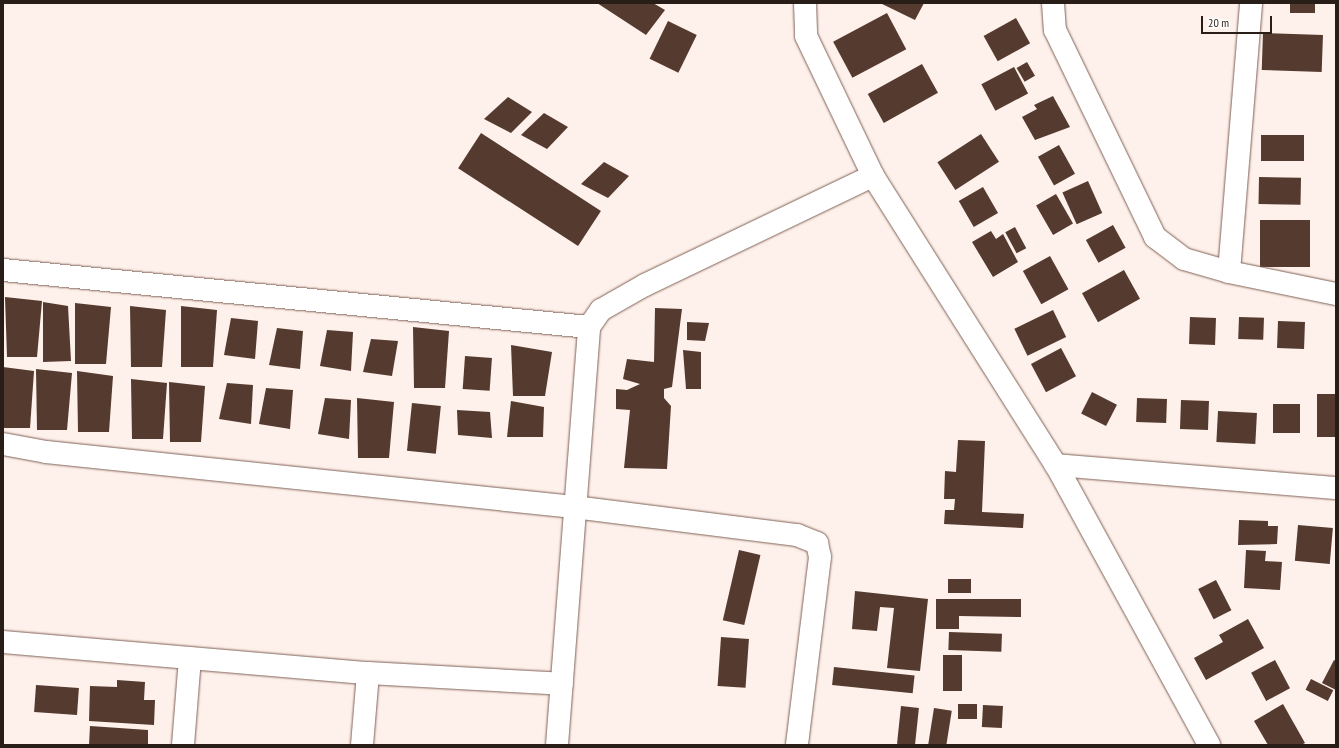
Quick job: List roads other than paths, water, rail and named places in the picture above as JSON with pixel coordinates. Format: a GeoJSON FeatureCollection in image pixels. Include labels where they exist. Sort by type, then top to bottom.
{"type":"FeatureCollection","features":[{"type":"Feature","properties":{"kind":"street"},"geometry":{"type":"LineString","coordinates":[[805,3],[806,36],[873,176],[1056,465],[1209,745]]}},
{"type":"Feature","properties":{"kind":"street"},"geometry":{"type":"LineString","coordinates":[[1053,3],[1055,30],[1155,237],[1184,259],[1229,272],[1336,294]]}},
{"type":"Feature","properties":{"kind":"street"},"geometry":{"type":"LineString","coordinates":[[1229,272],[1252,3]]}},
{"type":"Feature","properties":{"kind":"street"},"geometry":{"type":"LineString","coordinates":[[557,745],[574,507],[589,327],[601,310],[645,285],[873,176]]}},
{"type":"Feature","properties":{"kind":"street"},"geometry":{"type":"LineString","coordinates":[[3,270],[589,327]]}},
{"type":"Feature","properties":{"kind":"street"},"geometry":{"type":"LineString","coordinates":[[3,444],[54,453],[574,507],[797,535],[817,543],[820,557],[797,745]]}},
{"type":"Feature","properties":{"kind":"street"},"geometry":{"type":"LineString","coordinates":[[1056,465],[1336,488]]}},
{"type":"Feature","properties":{"kind":"street"},"geometry":{"type":"LineString","coordinates":[[3,642],[368,673],[562,684]]}},
{"type":"Feature","properties":{"kind":"street"},"geometry":{"type":"LineString","coordinates":[[183,745],[190,658]]}},
{"type":"Feature","properties":{"kind":"street"},"geometry":{"type":"LineString","coordinates":[[362,745],[368,673]]}}]}
